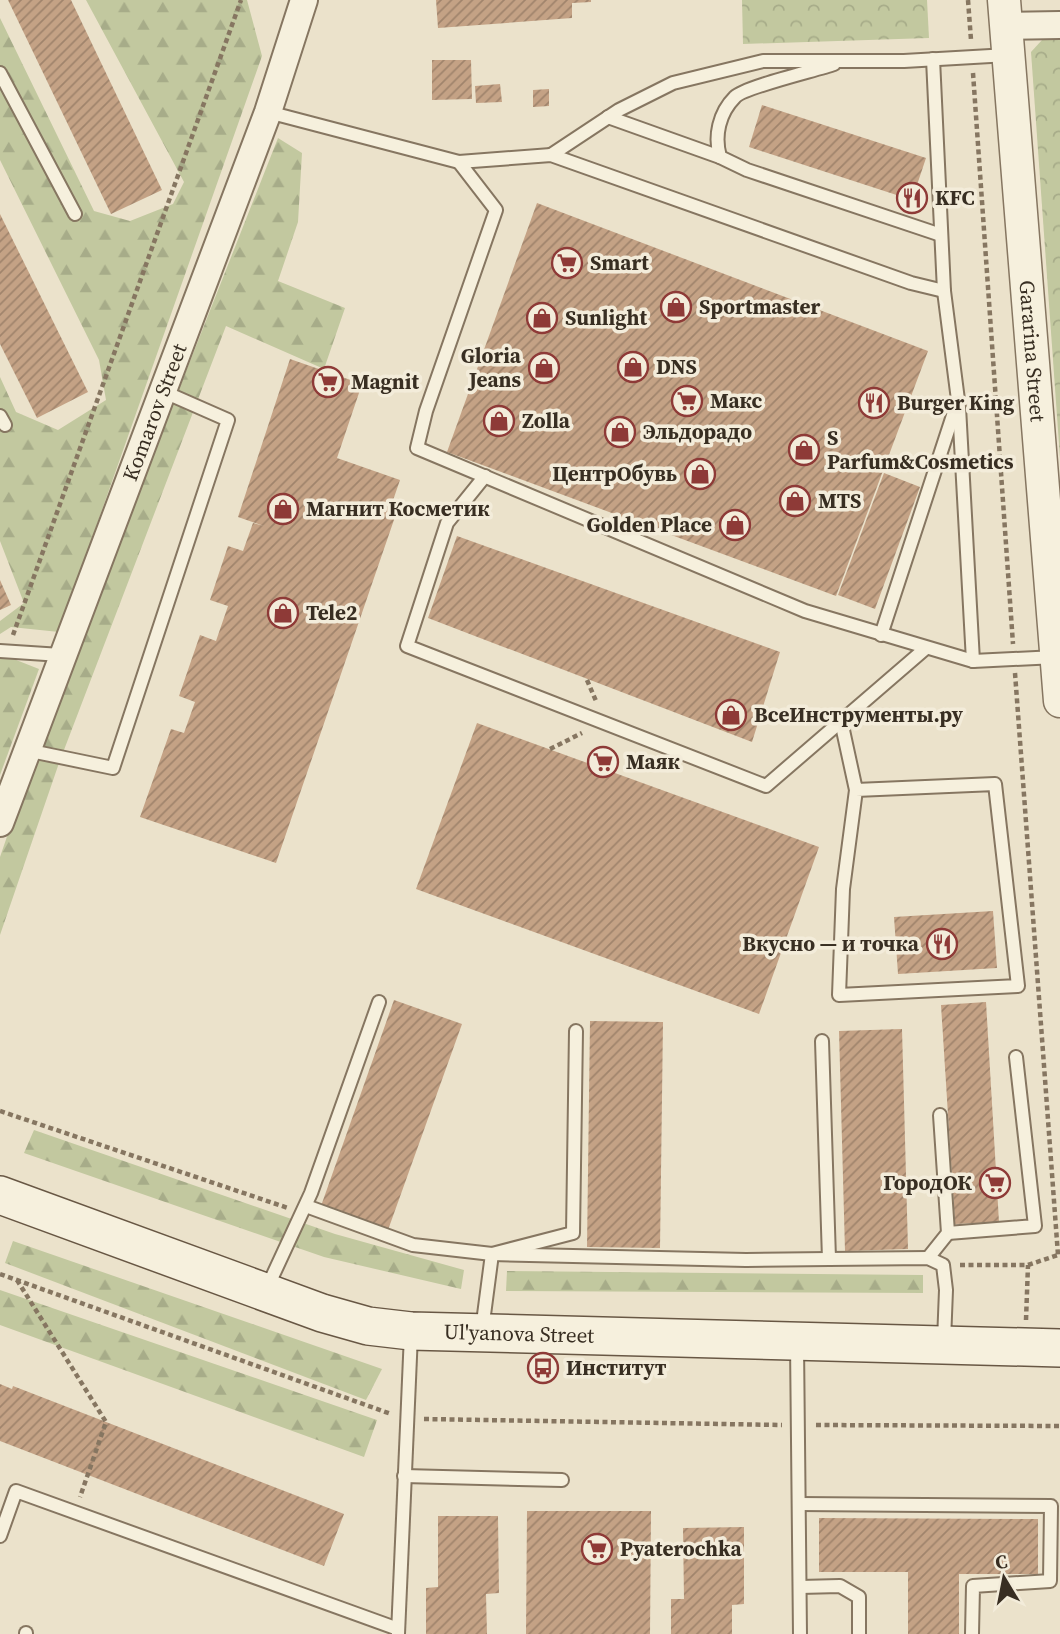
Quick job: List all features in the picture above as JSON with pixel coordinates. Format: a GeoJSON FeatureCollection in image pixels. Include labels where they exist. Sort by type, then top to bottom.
{"type":"FeatureCollection","features":[{"type":"Feature","properties":{"kind":"main road","name":"Ul'yanova Street"},"geometry":{"type":"LineString","coordinates":[[0,1195],[265,1293],[368,1326],[411,1331],[1060,1348]]}},
{"type":"Feature","properties":{"kind":"street","name":"Komarov Street"},"geometry":{"type":"LineString","coordinates":[[0,823],[61,655],[268,112],[304,0]]}},
{"type":"Feature","properties":{"kind":"street"},"geometry":{"type":"LineString","coordinates":[[1006,27],[1060,25]]}},
{"type":"Feature","properties":{"kind":"street","name":"Gararina Street"},"geometry":{"type":"LineString","coordinates":[[1006,27],[1056,600],[1056,657],[1060,701]]}},
{"type":"Feature","properties":{"kind":"lane"},"geometry":{"type":"LineString","coordinates":[[551,155],[608,117],[673,83],[763,61],[972,57],[1006,27]]}},
{"type":"Feature","properties":{"kind":"lane"},"geometry":{"type":"LineString","coordinates":[[933,59],[944,291],[958,400],[972,662]]}},
{"type":"Feature","properties":{"kind":"lane"},"geometry":{"type":"LineString","coordinates":[[720,158],[716,144],[720,118],[737,94],[845,61]]}},
{"type":"Feature","properties":{"kind":"lane"},"geometry":{"type":"LineString","coordinates":[[0,73],[75,214]]}},
{"type":"Feature","properties":{"kind":"lane"},"geometry":{"type":"LineString","coordinates":[[268,112],[458,162],[551,155],[911,283],[944,291]]}},
{"type":"Feature","properties":{"kind":"lane"},"geometry":{"type":"LineString","coordinates":[[608,117],[747,170],[941,235]]}},
{"type":"Feature","properties":{"kind":"lane"},"geometry":{"type":"LineString","coordinates":[[458,162],[496,210],[426,411],[417,448],[805,611],[972,662],[1056,657]]}},
{"type":"Feature","properties":{"kind":"lane"},"geometry":{"type":"LineString","coordinates":[[26,750],[113,768],[229,420],[162,391]]}},
{"type":"Feature","properties":{"kind":"lane"},"geometry":{"type":"LineString","coordinates":[[881,635],[958,400]]}},
{"type":"Feature","properties":{"kind":"lane"},"geometry":{"type":"LineString","coordinates":[[485,476],[447,523],[407,646],[766,786],[926,649]]}},
{"type":"Feature","properties":{"kind":"lane"},"geometry":{"type":"LineString","coordinates":[[4,651],[61,655]]}},
{"type":"Feature","properties":{"kind":"lane"},"geometry":{"type":"LineString","coordinates":[[841,722],[856,790],[843,889],[839,995],[1018,986],[995,784],[856,790]]}},
{"type":"Feature","properties":{"kind":"lane"},"geometry":{"type":"LineString","coordinates":[[265,1293],[306,1206],[379,1002]]}},
{"type":"Feature","properties":{"kind":"lane"},"geometry":{"type":"LineString","coordinates":[[492,1254],[573,1233],[576,1031]]}},
{"type":"Feature","properties":{"kind":"lane"},"geometry":{"type":"LineString","coordinates":[[822,1041],[829,1259]]}},
{"type":"Feature","properties":{"kind":"lane"},"geometry":{"type":"LineString","coordinates":[[948,1233],[1035,1226],[1016,1057]]}},
{"type":"Feature","properties":{"kind":"lane"},"geometry":{"type":"LineString","coordinates":[[928,1258],[948,1233],[940,1115]]}},
{"type":"Feature","properties":{"kind":"lane"},"geometry":{"type":"LineString","coordinates":[[306,1206],[413,1245],[492,1254],[746,1261],[928,1258],[943,1265],[946,1290],[944,1344]]}},
{"type":"Feature","properties":{"kind":"lane"},"geometry":{"type":"LineString","coordinates":[[482,1332],[492,1254]]}},
{"type":"Feature","properties":{"kind":"lane"},"geometry":{"type":"LineString","coordinates":[[0,1536],[16,1491],[398,1631],[411,1331]]}},
{"type":"Feature","properties":{"kind":"lane"},"geometry":{"type":"LineString","coordinates":[[797,1340],[800,1634]]}},
{"type":"Feature","properties":{"kind":"lane"},"geometry":{"type":"LineString","coordinates":[[404,1476],[562,1480]]}},
{"type":"Feature","properties":{"kind":"lane"},"geometry":{"type":"LineString","coordinates":[[799,1504],[1051,1506],[1050,1581],[973,1586],[972,1634]]}},
{"type":"Feature","properties":{"kind":"lane"},"geometry":{"type":"LineString","coordinates":[[800,1587],[840,1586],[859,1597],[859,1634]]}},
{"type":"Feature","properties":{"kind":"path"},"geometry":{"type":"LineString","coordinates":[[4,651],[241,0]]}},
{"type":"Feature","properties":{"kind":"path"},"geometry":{"type":"LineString","coordinates":[[968,0],[1014,659],[1060,1255]]}},
{"type":"Feature","properties":{"kind":"path"},"geometry":{"type":"LineString","coordinates":[[0,1273],[406,1419],[1060,1426]]}},
{"type":"Feature","properties":{"kind":"path"},"geometry":{"type":"LineString","coordinates":[[17,1280],[106,1422],[75,1512]]}},
{"type":"Feature","properties":{"kind":"green space"},"geometry":{"type":"Polygon","coordinates":[[[86,0],[247,0],[262,56],[59,632],[11,627],[0,634],[0,621],[24,603],[0,541],[0,377],[16,412],[58,430],[106,400],[99,360],[0,160],[0,18],[94,211],[130,221],[173,204],[184,182],[86,0]]]}},
{"type":"Feature","properties":{"kind":"green space"},"geometry":{"type":"Polygon","coordinates":[[[742,0],[927,0],[929,38],[743,44],[742,0]]]}},
{"type":"Feature","properties":{"kind":"green space"},"geometry":{"type":"Polygon","coordinates":[[[1060,39],[1060,458],[1031,52],[1042,40],[1060,39]]]}},
{"type":"Feature","properties":{"kind":"green space"},"geometry":{"type":"Polygon","coordinates":[[[278,138],[302,153],[298,222],[278,281],[345,308],[324,369],[226,326],[59,763],[0,935],[0,857],[36,752],[278,138]]]}},
{"type":"Feature","properties":{"kind":"green space"},"geometry":{"type":"Polygon","coordinates":[[[1,654],[39,669],[0,775],[0,657],[1,654]]]}},
{"type":"Feature","properties":{"kind":"green space"},"geometry":{"type":"Polygon","coordinates":[[[34,1130],[335,1234],[464,1270],[461,1289],[324,1257],[24,1153],[34,1130]]]}},
{"type":"Feature","properties":{"kind":"green space"},"geometry":{"type":"Polygon","coordinates":[[[13,1241],[382,1369],[366,1400],[5,1263],[13,1241]]]}},
{"type":"Feature","properties":{"kind":"green space"},"geometry":{"type":"Polygon","coordinates":[[[507,1271],[923,1275],[923,1293],[506,1291],[507,1271]]]}},
{"type":"Feature","properties":{"kind":"green space"},"geometry":{"type":"Polygon","coordinates":[[[0,1290],[377,1420],[364,1457],[0,1325],[0,1290]]]}},
{"type":"Feature","properties":{"kind":"building"},"geometry":{"type":"Polygon","coordinates":[[[8,0],[71,0],[162,190],[111,214],[8,0]]]}},
{"type":"Feature","properties":{"kind":"building"},"geometry":{"type":"Polygon","coordinates":[[[436,0],[591,2],[572,3],[572,18],[438,28],[436,0]]]}},
{"type":"Feature","properties":{"kind":"building"},"geometry":{"type":"Polygon","coordinates":[[[432,60],[471,60],[472,99],[432,100],[432,60]]]}},
{"type":"Feature","properties":{"kind":"building"},"geometry":{"type":"Polygon","coordinates":[[[500,84],[502,102],[476,103],[475,86],[500,84]]]}},
{"type":"Feature","properties":{"kind":"building"},"geometry":{"type":"Polygon","coordinates":[[[549,89],[549,106],[533,107],[533,90],[549,89]]]}},
{"type":"Feature","properties":{"kind":"building"},"geometry":{"type":"Polygon","coordinates":[[[762,105],[926,158],[912,200],[749,147],[762,105]]]}},
{"type":"Feature","properties":{"kind":"building","name":"Макс"},"geometry":{"type":"Polygon","coordinates":[[[537,203],[928,351],[836,596],[447,452],[537,203]]]}},
{"type":"Feature","properties":{"kind":"building"},"geometry":{"type":"Polygon","coordinates":[[[0,214],[88,392],[37,418],[0,344],[0,214]]]}},
{"type":"Feature","properties":{"kind":"building"},"geometry":{"type":"Polygon","coordinates":[[[290,359],[362,384],[337,458],[400,480],[389,512],[396,514],[276,863],[140,817],[171,729],[184,733],[195,702],[179,696],[200,635],[216,641],[228,606],[210,600],[228,546],[243,551],[253,523],[264,526],[238,517],[290,359]]]}},
{"type":"Feature","properties":{"kind":"building"},"geometry":{"type":"Polygon","coordinates":[[[884,473],[920,487],[875,609],[838,595],[884,473]]]}},
{"type":"Feature","properties":{"kind":"building"},"geometry":{"type":"Polygon","coordinates":[[[457,536],[780,652],[752,742],[428,618],[457,536]]]}},
{"type":"Feature","properties":{"kind":"building"},"geometry":{"type":"Polygon","coordinates":[[[0,580],[11,605],[0,610],[0,580]]]}},
{"type":"Feature","properties":{"kind":"building"},"geometry":{"type":"Polygon","coordinates":[[[477,723],[819,847],[759,1014],[416,889],[477,723]]]}},
{"type":"Feature","properties":{"kind":"building"},"geometry":{"type":"Polygon","coordinates":[[[993,911],[997,968],[898,974],[894,917],[993,911]]]}},
{"type":"Feature","properties":{"kind":"building"},"geometry":{"type":"Polygon","coordinates":[[[394,1000],[462,1024],[388,1230],[321,1206],[394,1000]]]}},
{"type":"Feature","properties":{"kind":"building"},"geometry":{"type":"Polygon","coordinates":[[[986,1002],[999,1222],[955,1224],[941,1005],[986,1002]]]}},
{"type":"Feature","properties":{"kind":"building"},"geometry":{"type":"Polygon","coordinates":[[[590,1021],[663,1022],[660,1248],[587,1247],[590,1021]]]}},
{"type":"Feature","properties":{"kind":"building"},"geometry":{"type":"Polygon","coordinates":[[[902,1029],[908,1249],[845,1251],[839,1031],[902,1029]]]}},
{"type":"Feature","properties":{"kind":"building"},"geometry":{"type":"Polygon","coordinates":[[[0,1384],[12,1389],[13,1386],[344,1514],[324,1566],[0,1441],[0,1384]]]}},
{"type":"Feature","properties":{"kind":"building"},"geometry":{"type":"Polygon","coordinates":[[[527,1511],[651,1511],[650,1634],[526,1634],[527,1511]]]}},
{"type":"Feature","properties":{"kind":"building"},"geometry":{"type":"Polygon","coordinates":[[[438,1516],[498,1516],[499,1593],[486,1594],[487,1634],[426,1634],[426,1588],[438,1587],[438,1516]]]}},
{"type":"Feature","properties":{"kind":"building"},"geometry":{"type":"Polygon","coordinates":[[[819,1518],[1038,1519],[1038,1574],[959,1574],[959,1634],[908,1634],[908,1572],[819,1572],[819,1518]]]}},
{"type":"Feature","properties":{"kind":"building"},"geometry":{"type":"Polygon","coordinates":[[[744,1527],[744,1604],[732,1605],[732,1634],[671,1634],[671,1599],[684,1599],[683,1528],[744,1527]]]}},
{"type":"Feature","properties":{"kind":"place","name":"KFC"},"geometry":{"type":"Point","coordinates":[912,198]}},
{"type":"Feature","properties":{"kind":"place","name":"Smart"},"geometry":{"type":"Point","coordinates":[567,263]}},
{"type":"Feature","properties":{"kind":"place","name":"Sportmaster"},"geometry":{"type":"Point","coordinates":[676,307]}},
{"type":"Feature","properties":{"kind":"place","name":"Sunlight"},"geometry":{"type":"Point","coordinates":[542,318]}},
{"type":"Feature","properties":{"kind":"place","name":"DNS"},"geometry":{"type":"Point","coordinates":[633,367]}},
{"type":"Feature","properties":{"kind":"place","name":"Gloria Jeans"},"geometry":{"type":"Point","coordinates":[544,368]}},
{"type":"Feature","properties":{"kind":"place","name":"Magnit"},"geometry":{"type":"Point","coordinates":[328,382]}},
{"type":"Feature","properties":{"kind":"place","name":"Макс"},"geometry":{"type":"Point","coordinates":[687,401]}},
{"type":"Feature","properties":{"kind":"place","name":"Burger King"},"geometry":{"type":"Point","coordinates":[874,403]}},
{"type":"Feature","properties":{"kind":"place","name":"Zolla"},"geometry":{"type":"Point","coordinates":[499,421]}},
{"type":"Feature","properties":{"kind":"place","name":"Эльдорадо"},"geometry":{"type":"Point","coordinates":[620,432]}},
{"type":"Feature","properties":{"kind":"place","name":"S Parfum&Cosmetics"},"geometry":{"type":"Point","coordinates":[804,450]}},
{"type":"Feature","properties":{"kind":"place","name":"ЦентрОбувь"},"geometry":{"type":"Point","coordinates":[700,474]}},
{"type":"Feature","properties":{"kind":"place","name":"MTS"},"geometry":{"type":"Point","coordinates":[795,501]}},
{"type":"Feature","properties":{"kind":"place","name":"Магнит Косметик"},"geometry":{"type":"Point","coordinates":[283,509]}},
{"type":"Feature","properties":{"kind":"place","name":"Golden Place"},"geometry":{"type":"Point","coordinates":[735,525]}},
{"type":"Feature","properties":{"kind":"place","name":"Tele2"},"geometry":{"type":"Point","coordinates":[283,613]}},
{"type":"Feature","properties":{"kind":"place","name":"ВсеИнструменты.ру"},"geometry":{"type":"Point","coordinates":[731,715]}},
{"type":"Feature","properties":{"kind":"place","name":"Маяк"},"geometry":{"type":"Point","coordinates":[603,762]}},
{"type":"Feature","properties":{"kind":"place","name":"Вкусно — и точка"},"geometry":{"type":"Point","coordinates":[942,944]}},
{"type":"Feature","properties":{"kind":"place","name":"ГородОК"},"geometry":{"type":"Point","coordinates":[995,1183]}},
{"type":"Feature","properties":{"kind":"place","name":"Институт"},"geometry":{"type":"Point","coordinates":[543,1368]}},
{"type":"Feature","properties":{"kind":"place","name":"Pyaterochka"},"geometry":{"type":"Point","coordinates":[597,1549]}}]}
